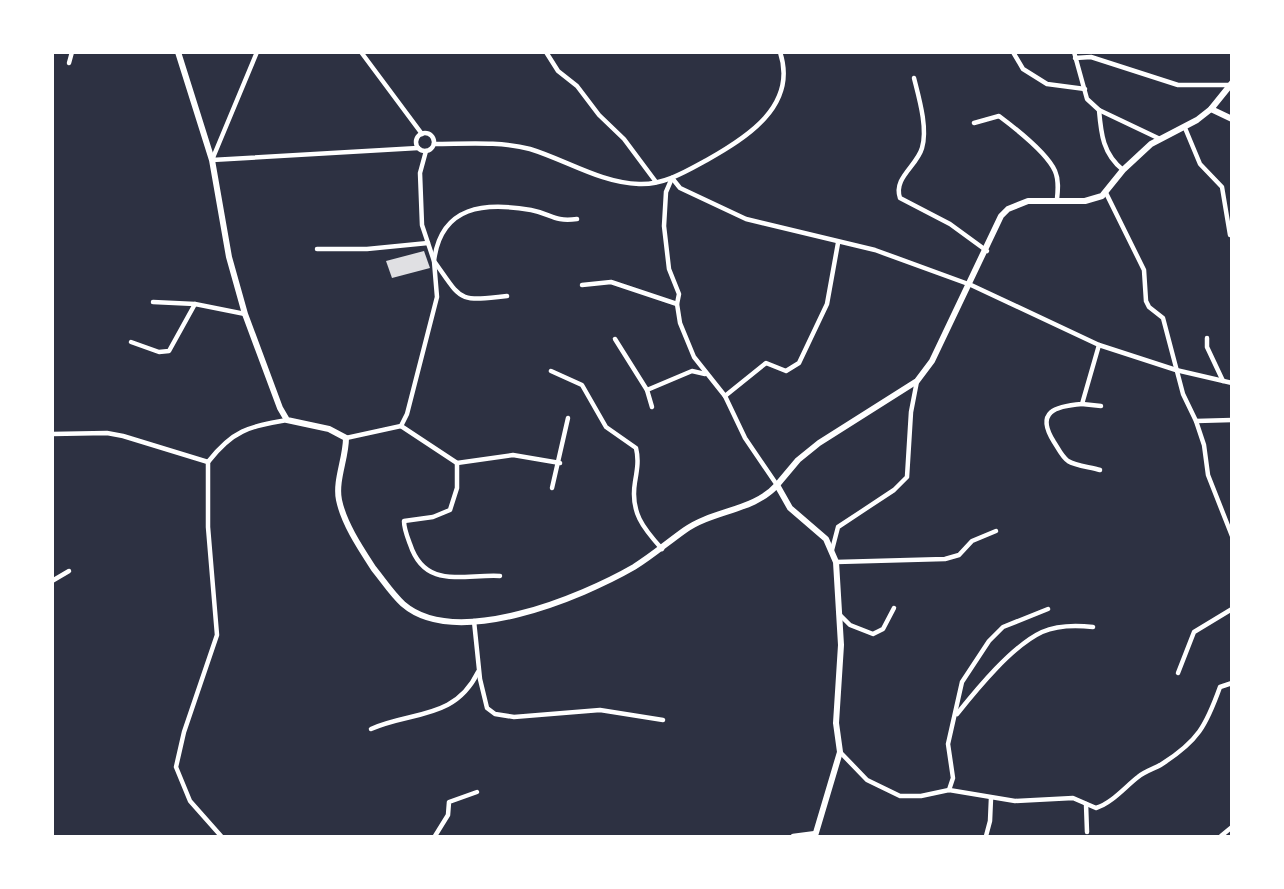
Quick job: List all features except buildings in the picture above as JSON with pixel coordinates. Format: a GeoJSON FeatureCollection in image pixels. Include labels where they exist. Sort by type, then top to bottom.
{"type":"FeatureCollection","features":[{"type":"Feature","properties":{"kind":"street"},"geometry":{"type":"LineString","coordinates":[[69,63],[72,52]]}},
{"type":"Feature","properties":{"kind":"street"},"geometry":{"type":"LineString","coordinates":[[178,52],[212,160],[229,257],[245,314],[287,420]]}},
{"type":"Feature","properties":{"kind":"street"},"geometry":{"type":"LineString","coordinates":[[212,160],[257,52]]}},
{"type":"Feature","properties":{"kind":"street"},"geometry":{"type":"LineString","coordinates":[[361,52],[422,134],[431,136],[434,144]]}},
{"type":"Feature","properties":{"kind":"street"},"geometry":{"type":"LineString","coordinates":[[546,52],[558,71],[577,86],[599,115],[624,139],[656,182]]}},
{"type":"Feature","properties":{"kind":"street"},"geometry":{"type":"LineString","coordinates":[[507,296],[483,298],[458,295],[450,287],[434,261],[422,225],[420,173],[426,152],[434,144],[511,146],[530,150],[608,179],[639,184],[672,178],[738,141],[769,115],[780,95],[783,80],[780,52]]}},
{"type":"Feature","properties":{"kind":"street"},"geometry":{"type":"LineString","coordinates":[[1013,52],[1023,69],[1047,84],[1085,89]]}},
{"type":"Feature","properties":{"kind":"street"},"geometry":{"type":"LineString","coordinates":[[1160,139],[1099,110],[1087,99],[1074,55],[1091,57],[1178,85],[1231,84]]}},
{"type":"Feature","properties":{"kind":"street"},"geometry":{"type":"LineString","coordinates":[[914,78],[924,139],[919,156],[898,187],[900,198],[950,224],[987,251]]}},
{"type":"Feature","properties":{"kind":"street"},"geometry":{"type":"LineString","coordinates":[[346,438],[339,502],[366,557],[384,583],[410,609],[435,618],[474,621],[511,618],[562,600],[632,568],[710,515],[767,496],[813,447],[917,381],[932,361],[971,285],[1002,216],[1008,209],[1028,201],[1095,200],[1106,193],[1123,170],[1160,139],[1185,128],[1211,109],[1231,84]]}},
{"type":"Feature","properties":{"kind":"street"},"geometry":{"type":"LineString","coordinates":[[1211,109],[1232,119]]}},
{"type":"Feature","properties":{"kind":"street"},"geometry":{"type":"LineString","coordinates":[[1099,110],[1105,151],[1123,170]]}},
{"type":"Feature","properties":{"kind":"street"},"geometry":{"type":"LineString","coordinates":[[974,123],[999,116],[1031,144],[1054,169],[1058,182],[1058,199]]}},
{"type":"Feature","properties":{"kind":"street"},"geometry":{"type":"LineString","coordinates":[[1185,128],[1200,164],[1222,187],[1230,235]]}},
{"type":"Feature","properties":{"kind":"street"},"geometry":{"type":"LineString","coordinates":[[418,148],[416,140],[422,134]]}},
{"type":"Feature","properties":{"kind":"street"},"geometry":{"type":"LineString","coordinates":[[212,160],[418,148],[426,152]]}},
{"type":"Feature","properties":{"kind":"street"},"geometry":{"type":"LineString","coordinates":[[672,178],[680,188],[746,219],[838,243],[875,250],[971,285],[1099,345],[1176,370],[1232,383]]}},
{"type":"Feature","properties":{"kind":"street"},"geometry":{"type":"LineString","coordinates":[[672,178],[666,192],[664,226],[669,269],[679,294],[677,304],[680,323],[694,357],[724,396],[745,438],[777,484],[790,508],[826,539],[836,562],[840,677],[836,723],[840,752],[816,835],[793,837]]}},
{"type":"Feature","properties":{"kind":"street"},"geometry":{"type":"LineString","coordinates":[[1106,193],[1144,270],[1146,301],[1149,307],[1163,318],[1183,394],[1197,421],[1204,445],[1208,475],[1231,532]]}},
{"type":"Feature","properties":{"kind":"street"},"geometry":{"type":"LineString","coordinates":[[401,426],[407,414],[437,297],[434,261],[440,239],[459,214],[467,209],[531,210],[557,221],[577,219]]}},
{"type":"Feature","properties":{"kind":"street"},"geometry":{"type":"LineString","coordinates":[[317,249],[367,249],[428,243]]}},
{"type":"Feature","properties":{"kind":"street"},"geometry":{"type":"LineString","coordinates":[[724,396],[766,363],[786,371],[799,363],[827,304],[838,243]]}},
{"type":"Feature","properties":{"kind":"street"},"geometry":{"type":"LineString","coordinates":[[582,285],[611,282],[677,304]]}},
{"type":"Feature","properties":{"kind":"street"},"geometry":{"type":"LineString","coordinates":[[153,302],[195,304],[245,314]]}},
{"type":"Feature","properties":{"kind":"street"},"geometry":{"type":"LineString","coordinates":[[131,342],[159,352],[169,351],[195,304]]}},
{"type":"Feature","properties":{"kind":"street"},"geometry":{"type":"LineString","coordinates":[[1208,338],[1207,347],[1223,381]]}},
{"type":"Feature","properties":{"kind":"street"},"geometry":{"type":"LineString","coordinates":[[615,339],[647,390],[652,407]]}},
{"type":"Feature","properties":{"kind":"street"},"geometry":{"type":"LineString","coordinates":[[1082,404],[1099,345]]}},
{"type":"Feature","properties":{"kind":"street"},"geometry":{"type":"LineString","coordinates":[[692,371],[694,357]]}},
{"type":"Feature","properties":{"kind":"street"},"geometry":{"type":"LineString","coordinates":[[551,371],[582,385],[606,427],[636,448],[638,458],[632,495],[634,509],[638,519],[662,549]]}},
{"type":"Feature","properties":{"kind":"street"},"geometry":{"type":"LineString","coordinates":[[647,390],[692,371],[709,375]]}},
{"type":"Feature","properties":{"kind":"street"},"geometry":{"type":"LineString","coordinates":[[832,550],[838,527],[894,490],[907,477],[912,405],[917,381]]}},
{"type":"Feature","properties":{"kind":"street"},"geometry":{"type":"LineString","coordinates":[[1100,470],[1069,461],[1062,455],[1045,425],[1046,417],[1051,411],[1065,405],[1101,406]]}},
{"type":"Feature","properties":{"kind":"street"},"geometry":{"type":"LineString","coordinates":[[552,488],[560,463],[568,418]]}},
{"type":"Feature","properties":{"kind":"street"},"geometry":{"type":"LineString","coordinates":[[220,837],[190,801],[178,777],[176,767],[184,732],[217,634],[208,527],[208,462],[225,441],[243,430],[287,420],[329,429],[346,438],[401,426],[457,463],[513,455],[560,463]]}},
{"type":"Feature","properties":{"kind":"street"},"geometry":{"type":"LineString","coordinates":[[1197,421],[1232,420]]}},
{"type":"Feature","properties":{"kind":"street"},"geometry":{"type":"LineString","coordinates":[[52,434],[107,433],[208,462]]}},
{"type":"Feature","properties":{"kind":"street"},"geometry":{"type":"LineString","coordinates":[[457,463],[457,488],[450,510],[433,517],[404,521],[412,551],[417,561],[437,575],[450,578],[500,576]]}},
{"type":"Feature","properties":{"kind":"street"},"geometry":{"type":"LineString","coordinates":[[836,562],[945,559],[959,555],[972,541],[996,531]]}},
{"type":"Feature","properties":{"kind":"street"},"geometry":{"type":"LineString","coordinates":[[52,580],[69,571]]}},
{"type":"Feature","properties":{"kind":"street"},"geometry":{"type":"LineString","coordinates":[[839,614],[850,625],[873,634],[883,629],[894,608]]}},
{"type":"Feature","properties":{"kind":"street"},"geometry":{"type":"LineString","coordinates":[[949,790],[953,778],[948,744],[956,717],[962,682],[989,641],[1003,627],[1048,609]]}},
{"type":"Feature","properties":{"kind":"street"},"geometry":{"type":"LineString","coordinates":[[1178,673],[1194,632],[1232,609]]}},
{"type":"Feature","properties":{"kind":"street"},"geometry":{"type":"LineString","coordinates":[[474,621],[479,670],[487,708],[503,717],[587,710],[617,711],[663,720]]}},
{"type":"Feature","properties":{"kind":"street"},"geometry":{"type":"LineString","coordinates":[[956,717],[998,668],[1039,633],[1059,627],[1093,627]]}},
{"type":"Feature","properties":{"kind":"street"},"geometry":{"type":"LineString","coordinates":[[371,729],[386,722],[437,711],[464,692],[479,670]]}},
{"type":"Feature","properties":{"kind":"street"},"geometry":{"type":"LineString","coordinates":[[840,752],[857,772],[892,794],[921,796],[949,790],[1016,801],[1073,798],[1096,808],[1142,773],[1152,770],[1188,744],[1207,722],[1220,687],[1232,683]]}},
{"type":"Feature","properties":{"kind":"street"},"geometry":{"type":"LineString","coordinates":[[435,837],[448,814],[449,802],[477,792]]}},
{"type":"Feature","properties":{"kind":"street"},"geometry":{"type":"LineString","coordinates":[[986,837],[991,798]]}},
{"type":"Feature","properties":{"kind":"street"},"geometry":{"type":"LineString","coordinates":[[1086,804],[1087,832]]}},
{"type":"Feature","properties":{"kind":"street"},"geometry":{"type":"LineString","coordinates":[[1221,837],[1232,827]]}}]}
